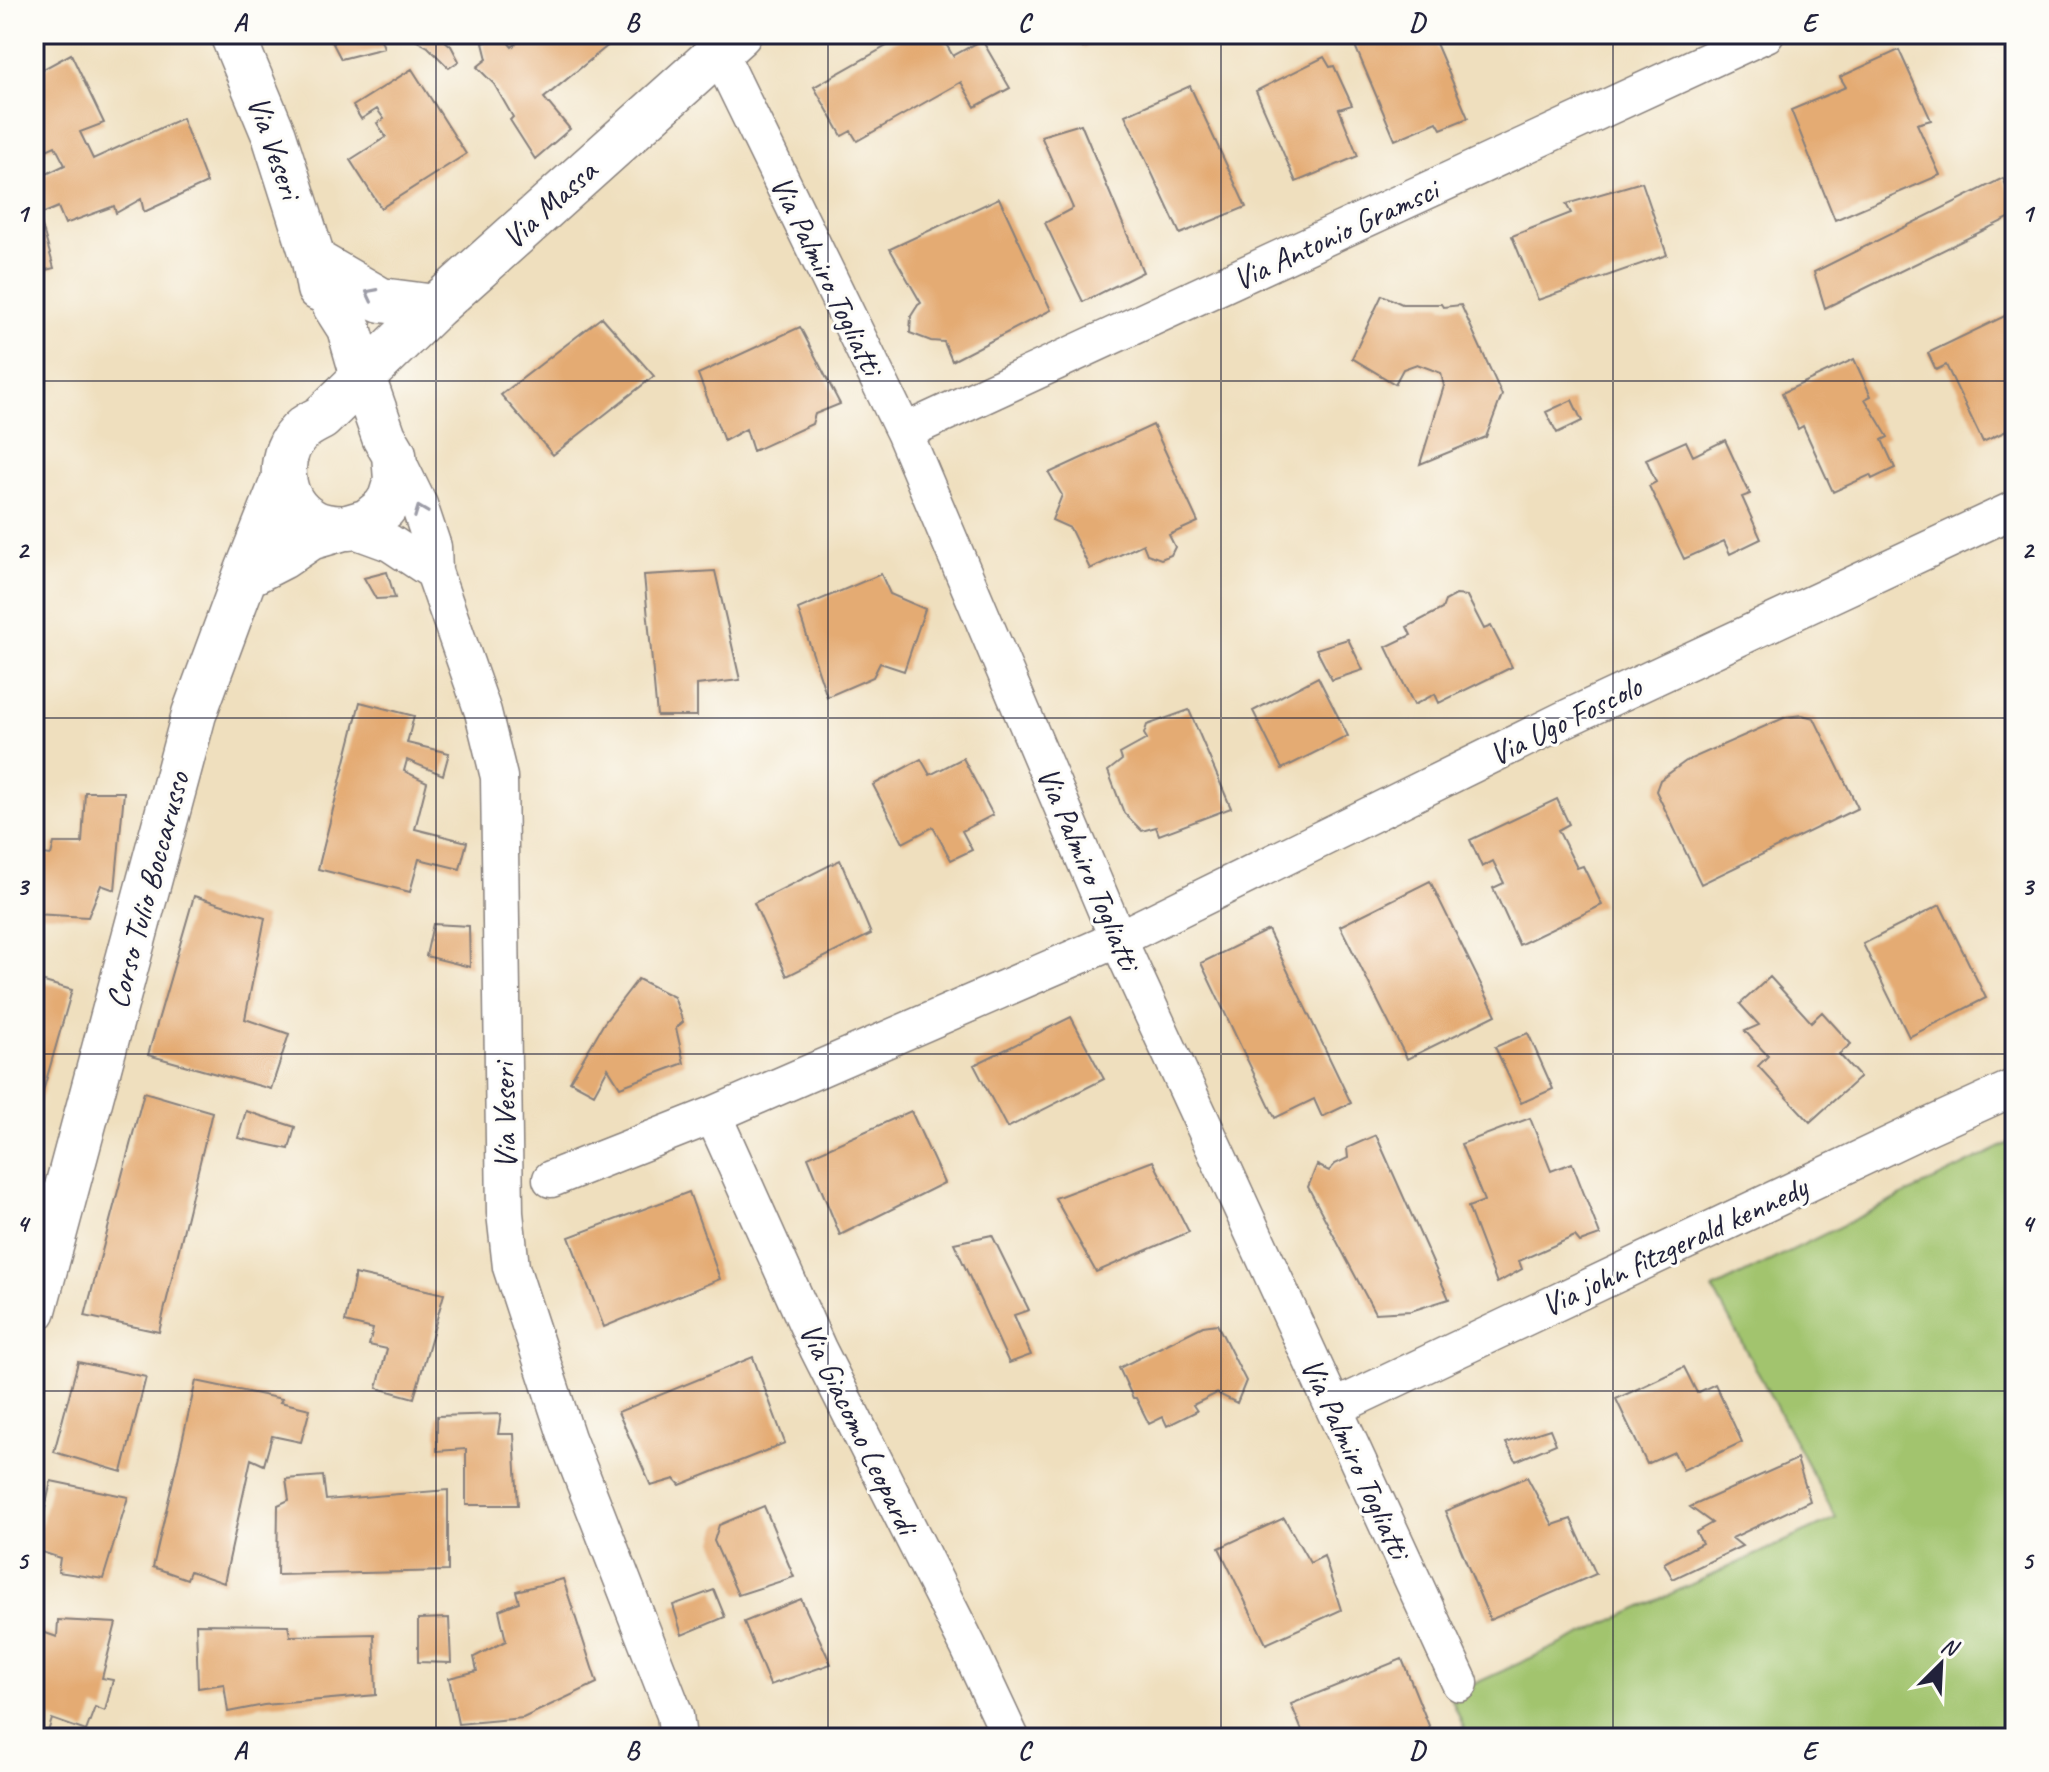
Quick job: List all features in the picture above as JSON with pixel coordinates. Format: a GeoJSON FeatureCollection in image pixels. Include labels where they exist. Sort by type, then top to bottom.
{"type":"FeatureCollection","features":[{"type":"Feature","properties":{"kind":"street","name":"Via Veseri"},"geometry":{"type":"LineString","coordinates":[[232,34],[274,135],[314,261],[328,331],[329,353],[329,373],[321,418]]}},
{"type":"Feature","properties":{"kind":"street","name":"Via Antonio Gramsci"},"geometry":{"type":"LineString","coordinates":[[904,432],[1766,34]]}},
{"type":"Feature","properties":{"kind":"street","name":"Via Palmiro Togliatti"},"geometry":{"type":"LineString","coordinates":[[722,40],[904,432],[1118,939],[1460,1683]]}},
{"type":"Feature","properties":{"kind":"street","name":"Via Massa"},"geometry":{"type":"LineString","coordinates":[[321,418],[435,307],[722,40]]}},
{"type":"Feature","properties":{"kind":"street","name":"Via Veseri"},"geometry":{"type":"LineString","coordinates":[[314,261],[349,328],[363,377],[389,446],[419,505],[433,547],[434,572],[483,712],[499,777],[505,1213],[511,1267],[567,1438],[675,1715],[678,1738]]}},
{"type":"Feature","properties":{"kind":"street"},"geometry":{"type":"LineString","coordinates":[[314,261],[381,300],[435,307]]}},
{"type":"Feature","properties":{"kind":"street"},"geometry":{"type":"LineString","coordinates":[[245,576],[310,538],[349,528],[368,521],[390,499],[396,480],[389,446],[370,424],[349,416],[321,418],[303,428],[291,443],[283,471],[287,491],[296,508],[311,521],[349,528],[390,543],[434,572]]}},
{"type":"Feature","properties":{"kind":"street","name":"Corso Tulio Boccarusso"},"geometry":{"type":"LineString","coordinates":[[34,1310],[194,714],[284,478]]}},
{"type":"Feature","properties":{"kind":"street","name":"Via Ugo Foscolo"},"geometry":{"type":"LineString","coordinates":[[1118,939],[1563,720],[2015,509]]}},
{"type":"Feature","properties":{"kind":"street"},"geometry":{"type":"LineString","coordinates":[[551,1179],[713,1115],[1118,939]]}},
{"type":"Feature","properties":{"kind":"street","name":"Via john fitzgerald kennedy"},"geometry":{"type":"LineString","coordinates":[[1334,1408],[2015,1087]]}},
{"type":"Feature","properties":{"kind":"street","name":"Via Giacomo Leopardi"},"geometry":{"type":"LineString","coordinates":[[713,1115],[818,1349],[1011,1738]]}},
{"type":"Feature","properties":{"kind":"green space"},"geometry":{"type":"Polygon","coordinates":[[[2015,1140],[2015,1738],[1468,1738],[1450,1695],[1836,1518],[1713,1289],[2015,1140]]]}},
{"type":"Feature","properties":{"kind":"building"},"geometry":{"type":"Polygon","coordinates":[[[328,34],[379,34],[384,48],[341,59],[328,34]]]}},
{"type":"Feature","properties":{"kind":"building"},"geometry":{"type":"Polygon","coordinates":[[[413,34],[437,34],[451,46],[459,61],[449,68],[428,47],[410,37],[413,34]]]}},
{"type":"Feature","properties":{"kind":"building"},"geometry":{"type":"Polygon","coordinates":[[[527,34],[622,34],[544,98],[570,129],[535,159],[510,120],[513,117],[494,84],[477,67],[487,59],[483,43],[502,35],[512,47],[527,34]]]}},
{"type":"Feature","properties":{"kind":"building"},"geometry":{"type":"Polygon","coordinates":[[[908,34],[940,34],[953,56],[982,40],[1010,88],[975,107],[961,82],[857,141],[851,131],[842,136],[814,87],[908,34]]]}},
{"type":"Feature","properties":{"kind":"building"},"geometry":{"type":"Polygon","coordinates":[[[1073,34],[1119,34],[1083,48],[1073,34]]]}},
{"type":"Feature","properties":{"kind":"building"},"geometry":{"type":"Polygon","coordinates":[[[1350,34],[1432,34],[1468,118],[1441,129],[1437,122],[1395,140],[1350,34]]]}},
{"type":"Feature","properties":{"kind":"building"},"geometry":{"type":"Polygon","coordinates":[[[1899,50],[1931,120],[1917,124],[1940,175],[1835,220],[1791,110],[1846,87],[1840,77],[1899,50]]]}},
{"type":"Feature","properties":{"kind":"building"},"geometry":{"type":"Polygon","coordinates":[[[71,54],[104,123],[80,132],[93,159],[182,118],[207,183],[144,212],[141,199],[116,213],[114,206],[65,224],[58,207],[39,215],[54,268],[34,273],[34,180],[65,165],[55,146],[42,152],[34,134],[34,74],[71,54]]]}},
{"type":"Feature","properties":{"kind":"building"},"geometry":{"type":"Polygon","coordinates":[[[1324,57],[1330,67],[1334,66],[1352,105],[1339,109],[1358,156],[1296,182],[1256,91],[1324,57]]]}},
{"type":"Feature","properties":{"kind":"building"},"geometry":{"type":"Polygon","coordinates":[[[412,69],[466,154],[381,208],[350,160],[386,137],[377,123],[384,119],[377,109],[361,119],[353,106],[412,69]]]}},
{"type":"Feature","properties":{"kind":"building"},"geometry":{"type":"Polygon","coordinates":[[[1190,86],[1246,207],[1180,234],[1125,115],[1190,86]]]}},
{"type":"Feature","properties":{"kind":"building"},"geometry":{"type":"Polygon","coordinates":[[[1081,124],[1143,272],[1083,302],[1045,223],[1073,208],[1041,136],[1081,124]]]}},
{"type":"Feature","properties":{"kind":"building"},"geometry":{"type":"Polygon","coordinates":[[[2003,178],[2015,205],[2015,215],[1825,308],[1814,272],[2003,178]]]}},
{"type":"Feature","properties":{"kind":"building"},"geometry":{"type":"Polygon","coordinates":[[[1642,182],[1667,255],[1538,300],[1512,236],[1571,213],[1566,204],[1642,182]]]}},
{"type":"Feature","properties":{"kind":"building"},"geometry":{"type":"Polygon","coordinates":[[[999,198],[1051,310],[952,361],[944,342],[910,333],[911,316],[921,303],[890,249],[999,198]]]}},
{"type":"Feature","properties":{"kind":"building"},"geometry":{"type":"Polygon","coordinates":[[[1382,295],[1402,304],[1461,305],[1502,395],[1486,437],[1420,464],[1444,386],[1441,373],[1417,364],[1403,369],[1395,384],[1352,358],[1382,295]]]}},
{"type":"Feature","properties":{"kind":"building"},"geometry":{"type":"Polygon","coordinates":[[[2015,311],[2015,427],[1983,442],[1946,365],[1936,370],[1928,353],[2015,311]]]}},
{"type":"Feature","properties":{"kind":"building"},"geometry":{"type":"Polygon","coordinates":[[[602,317],[654,376],[553,455],[501,395],[602,317]]]}},
{"type":"Feature","properties":{"kind":"building"},"geometry":{"type":"Polygon","coordinates":[[[800,327],[840,404],[815,414],[812,424],[753,451],[746,429],[724,441],[698,374],[800,327]]]}},
{"type":"Feature","properties":{"kind":"building"},"geometry":{"type":"Polygon","coordinates":[[[1854,359],[1871,396],[1865,399],[1888,437],[1882,440],[1895,468],[1872,479],[1870,475],[1833,492],[1803,426],[1798,429],[1782,393],[1854,359]]]}},
{"type":"Feature","properties":{"kind":"building"},"geometry":{"type":"Polygon","coordinates":[[[1572,400],[1582,421],[1557,433],[1546,412],[1572,400]]]}},
{"type":"Feature","properties":{"kind":"building"},"geometry":{"type":"Polygon","coordinates":[[[1153,425],[1198,522],[1169,535],[1175,547],[1171,555],[1161,559],[1147,554],[1143,544],[1090,569],[1070,528],[1052,520],[1062,495],[1049,473],[1153,425]]]}},
{"type":"Feature","properties":{"kind":"building"},"geometry":{"type":"Polygon","coordinates":[[[1725,440],[1750,494],[1742,497],[1761,539],[1730,554],[1724,541],[1684,559],[1649,486],[1656,482],[1646,459],[1686,441],[1693,456],[1725,440]]]}},
{"type":"Feature","properties":{"kind":"building"},"geometry":{"type":"Polygon","coordinates":[[[715,571],[740,680],[697,685],[697,716],[657,716],[644,575],[715,571]]]}},
{"type":"Feature","properties":{"kind":"building"},"geometry":{"type":"Polygon","coordinates":[[[387,572],[395,598],[376,599],[364,578],[387,572]]]}},
{"type":"Feature","properties":{"kind":"building"},"geometry":{"type":"Polygon","coordinates":[[[881,574],[890,594],[925,609],[904,671],[880,663],[873,677],[827,697],[798,609],[881,574]]]}},
{"type":"Feature","properties":{"kind":"building"},"geometry":{"type":"Polygon","coordinates":[[[1456,595],[1467,596],[1484,629],[1491,626],[1512,667],[1439,703],[1435,694],[1414,705],[1386,647],[1411,635],[1407,627],[1442,609],[1445,601],[1456,595]]]}},
{"type":"Feature","properties":{"kind":"building"},"geometry":{"type":"Polygon","coordinates":[[[1348,639],[1363,670],[1332,680],[1316,649],[1348,639]]]}},
{"type":"Feature","properties":{"kind":"building"},"geometry":{"type":"Polygon","coordinates":[[[1318,677],[1348,736],[1282,769],[1253,711],[1318,677]]]}},
{"type":"Feature","properties":{"kind":"building"},"geometry":{"type":"Polygon","coordinates":[[[360,702],[414,716],[407,743],[449,753],[443,775],[407,760],[404,771],[427,782],[415,829],[467,842],[460,869],[419,859],[410,892],[318,869],[360,702]]]}},
{"type":"Feature","properties":{"kind":"building"},"geometry":{"type":"Polygon","coordinates":[[[1189,710],[1231,808],[1159,835],[1156,827],[1142,831],[1124,813],[1108,771],[1122,760],[1120,754],[1147,739],[1144,734],[1147,725],[1189,710]]]}},
{"type":"Feature","properties":{"kind":"building"},"geometry":{"type":"Polygon","coordinates":[[[1802,715],[1814,718],[1858,808],[1701,884],[1656,791],[1660,780],[1686,761],[1786,717],[1802,715]]]}},
{"type":"Feature","properties":{"kind":"building"},"geometry":{"type":"Polygon","coordinates":[[[963,758],[993,815],[962,831],[972,850],[951,860],[933,827],[903,843],[873,785],[921,759],[930,775],[963,758]]]}},
{"type":"Feature","properties":{"kind":"building"},"geometry":{"type":"Polygon","coordinates":[[[85,792],[124,792],[115,890],[101,885],[88,917],[34,914],[34,853],[51,855],[54,843],[82,843],[85,792]]]}},
{"type":"Feature","properties":{"kind":"building"},"geometry":{"type":"Polygon","coordinates":[[[1557,799],[1569,824],[1558,830],[1577,868],[1583,866],[1602,905],[1519,945],[1493,888],[1504,883],[1493,861],[1482,867],[1470,840],[1557,799]]]}},
{"type":"Feature","properties":{"kind":"building"},"geometry":{"type":"Polygon","coordinates":[[[840,860],[871,934],[787,976],[754,903],[840,860]]]}},
{"type":"Feature","properties":{"kind":"building"},"geometry":{"type":"Polygon","coordinates":[[[1430,881],[1496,1015],[1407,1059],[1340,926],[1430,881]]]}},
{"type":"Feature","properties":{"kind":"building"},"geometry":{"type":"Polygon","coordinates":[[[194,896],[265,918],[245,1019],[289,1034],[271,1089],[148,1055],[194,896]]]}},
{"type":"Feature","properties":{"kind":"building"},"geometry":{"type":"Polygon","coordinates":[[[1940,905],[1986,998],[1909,1037],[1863,944],[1940,905]]]}},
{"type":"Feature","properties":{"kind":"building"},"geometry":{"type":"Polygon","coordinates":[[[433,924],[469,926],[470,967],[426,956],[433,924]]]}},
{"type":"Feature","properties":{"kind":"building"},"geometry":{"type":"Polygon","coordinates":[[[1268,930],[1351,1103],[1322,1117],[1314,1099],[1275,1118],[1201,963],[1268,930]]]}},
{"type":"Feature","properties":{"kind":"building"},"geometry":{"type":"Polygon","coordinates":[[[1770,977],[1811,1022],[1822,1012],[1851,1044],[1839,1054],[1860,1077],[1810,1122],[1758,1066],[1768,1056],[1745,1031],[1759,1025],[1740,1004],[1770,977]]]}},
{"type":"Feature","properties":{"kind":"building"},"geometry":{"type":"Polygon","coordinates":[[[34,979],[72,990],[35,1119],[34,1118],[34,979]]]}},
{"type":"Feature","properties":{"kind":"building"},"geometry":{"type":"Polygon","coordinates":[[[638,979],[674,997],[683,1022],[676,1028],[684,1063],[620,1087],[608,1068],[594,1094],[570,1081],[604,1023],[638,979]]]}},
{"type":"Feature","properties":{"kind":"building"},"geometry":{"type":"Polygon","coordinates":[[[1071,1017],[1104,1079],[1007,1128],[974,1065],[1071,1017]]]}},
{"type":"Feature","properties":{"kind":"building"},"geometry":{"type":"Polygon","coordinates":[[[1528,1033],[1553,1089],[1521,1103],[1495,1047],[1528,1033]]]}},
{"type":"Feature","properties":{"kind":"building"},"geometry":{"type":"Polygon","coordinates":[[[144,1092],[212,1112],[159,1332],[85,1316],[144,1092]]]}},
{"type":"Feature","properties":{"kind":"building"},"geometry":{"type":"Polygon","coordinates":[[[246,1111],[295,1127],[289,1149],[238,1138],[246,1111]]]}},
{"type":"Feature","properties":{"kind":"building"},"geometry":{"type":"Polygon","coordinates":[[[911,1111],[944,1183],[840,1235],[808,1157],[911,1111]]]}},
{"type":"Feature","properties":{"kind":"building"},"geometry":{"type":"Polygon","coordinates":[[[1530,1118],[1551,1171],[1572,1163],[1600,1235],[1580,1242],[1575,1236],[1519,1261],[1522,1269],[1497,1283],[1468,1207],[1484,1201],[1461,1144],[1530,1118]]]}},
{"type":"Feature","properties":{"kind":"building"},"geometry":{"type":"Polygon","coordinates":[[[1376,1135],[1449,1299],[1411,1311],[1375,1313],[1308,1187],[1317,1165],[1329,1171],[1348,1158],[1347,1148],[1376,1135]]]}},
{"type":"Feature","properties":{"kind":"building"},"geometry":{"type":"Polygon","coordinates":[[[1153,1161],[1189,1232],[1096,1272],[1055,1198],[1153,1161]]]}},
{"type":"Feature","properties":{"kind":"building"},"geometry":{"type":"Polygon","coordinates":[[[689,1192],[720,1279],[604,1327],[569,1237],[689,1192]]]}},
{"type":"Feature","properties":{"kind":"building"},"geometry":{"type":"Polygon","coordinates":[[[992,1235],[1029,1310],[1014,1315],[1031,1355],[1009,1363],[954,1243],[992,1235]]]}},
{"type":"Feature","properties":{"kind":"building"},"geometry":{"type":"Polygon","coordinates":[[[355,1274],[444,1294],[414,1398],[377,1388],[387,1349],[369,1345],[373,1329],[345,1322],[355,1274]]]}},
{"type":"Feature","properties":{"kind":"building"},"geometry":{"type":"Polygon","coordinates":[[[1217,1324],[1246,1381],[1237,1403],[1217,1393],[1193,1405],[1197,1411],[1167,1426],[1163,1417],[1149,1424],[1119,1368],[1203,1326],[1217,1324]]]}},
{"type":"Feature","properties":{"kind":"building"},"geometry":{"type":"Polygon","coordinates":[[[753,1357],[785,1443],[680,1485],[675,1479],[651,1486],[618,1412],[753,1357]]]}},
{"type":"Feature","properties":{"kind":"building"},"geometry":{"type":"Polygon","coordinates":[[[78,1362],[146,1377],[122,1472],[54,1452],[78,1362]]]}},
{"type":"Feature","properties":{"kind":"building"},"geometry":{"type":"Polygon","coordinates":[[[1684,1367],[1697,1393],[1715,1384],[1742,1442],[1683,1470],[1674,1452],[1647,1464],[1616,1399],[1684,1367]]]}},
{"type":"Feature","properties":{"kind":"building"},"geometry":{"type":"Polygon","coordinates":[[[196,1381],[282,1399],[280,1402],[310,1409],[301,1442],[272,1436],[264,1465],[251,1459],[224,1583],[190,1571],[187,1579],[153,1567],[196,1381]]]}},
{"type":"Feature","properties":{"kind":"building"},"geometry":{"type":"Polygon","coordinates":[[[501,1414],[498,1434],[514,1434],[518,1505],[466,1505],[466,1449],[437,1451],[437,1416],[501,1414]]]}},
{"type":"Feature","properties":{"kind":"building"},"geometry":{"type":"Polygon","coordinates":[[[1550,1429],[1556,1444],[1516,1461],[1506,1443],[1550,1429]]]}},
{"type":"Feature","properties":{"kind":"building"},"geometry":{"type":"Polygon","coordinates":[[[1797,1459],[1810,1501],[1732,1538],[1742,1546],[1673,1579],[1664,1563],[1702,1543],[1696,1532],[1712,1523],[1690,1507],[1797,1459]]]}},
{"type":"Feature","properties":{"kind":"building"},"geometry":{"type":"Polygon","coordinates":[[[323,1476],[326,1500],[448,1490],[448,1571],[277,1575],[278,1505],[289,1500],[286,1479],[323,1476]]]}},
{"type":"Feature","properties":{"kind":"building"},"geometry":{"type":"Polygon","coordinates":[[[1527,1477],[1553,1525],[1571,1519],[1596,1574],[1490,1620],[1445,1511],[1527,1477]]]}},
{"type":"Feature","properties":{"kind":"building"},"geometry":{"type":"Polygon","coordinates":[[[51,1481],[128,1497],[103,1579],[58,1572],[60,1558],[36,1550],[51,1481]]]}},
{"type":"Feature","properties":{"kind":"building"},"geometry":{"type":"Polygon","coordinates":[[[764,1506],[794,1577],[738,1595],[714,1541],[719,1525],[764,1506]]]}},
{"type":"Feature","properties":{"kind":"building"},"geometry":{"type":"Polygon","coordinates":[[[1284,1518],[1310,1563],[1324,1556],[1341,1610],[1266,1644],[1219,1548],[1284,1518]]]}},
{"type":"Feature","properties":{"kind":"building"},"geometry":{"type":"Polygon","coordinates":[[[563,1579],[597,1683],[523,1718],[458,1724],[449,1678],[477,1671],[474,1657],[506,1641],[499,1610],[519,1602],[516,1591],[563,1579]]]}},
{"type":"Feature","properties":{"kind":"building"},"geometry":{"type":"Polygon","coordinates":[[[714,1590],[725,1617],[682,1635],[673,1605],[714,1590]]]}},
{"type":"Feature","properties":{"kind":"building"},"geometry":{"type":"Polygon","coordinates":[[[801,1599],[831,1664],[770,1685],[744,1622],[801,1599]]]}},
{"type":"Feature","properties":{"kind":"building"},"geometry":{"type":"Polygon","coordinates":[[[449,1618],[451,1663],[418,1662],[418,1619],[449,1618]]]}},
{"type":"Feature","properties":{"kind":"building"},"geometry":{"type":"Polygon","coordinates":[[[58,1620],[116,1623],[102,1678],[113,1680],[105,1711],[95,1707],[86,1731],[52,1719],[46,1738],[34,1738],[34,1629],[57,1637],[58,1620]]]}},
{"type":"Feature","properties":{"kind":"building"},"geometry":{"type":"Polygon","coordinates":[[[196,1624],[288,1625],[290,1636],[374,1634],[376,1695],[264,1705],[228,1712],[224,1684],[198,1688],[196,1624]]]}},
{"type":"Feature","properties":{"kind":"building"},"geometry":{"type":"Polygon","coordinates":[[[1402,1659],[1434,1738],[1335,1738],[1332,1732],[1317,1738],[1305,1738],[1291,1704],[1402,1659]]]}}]}
